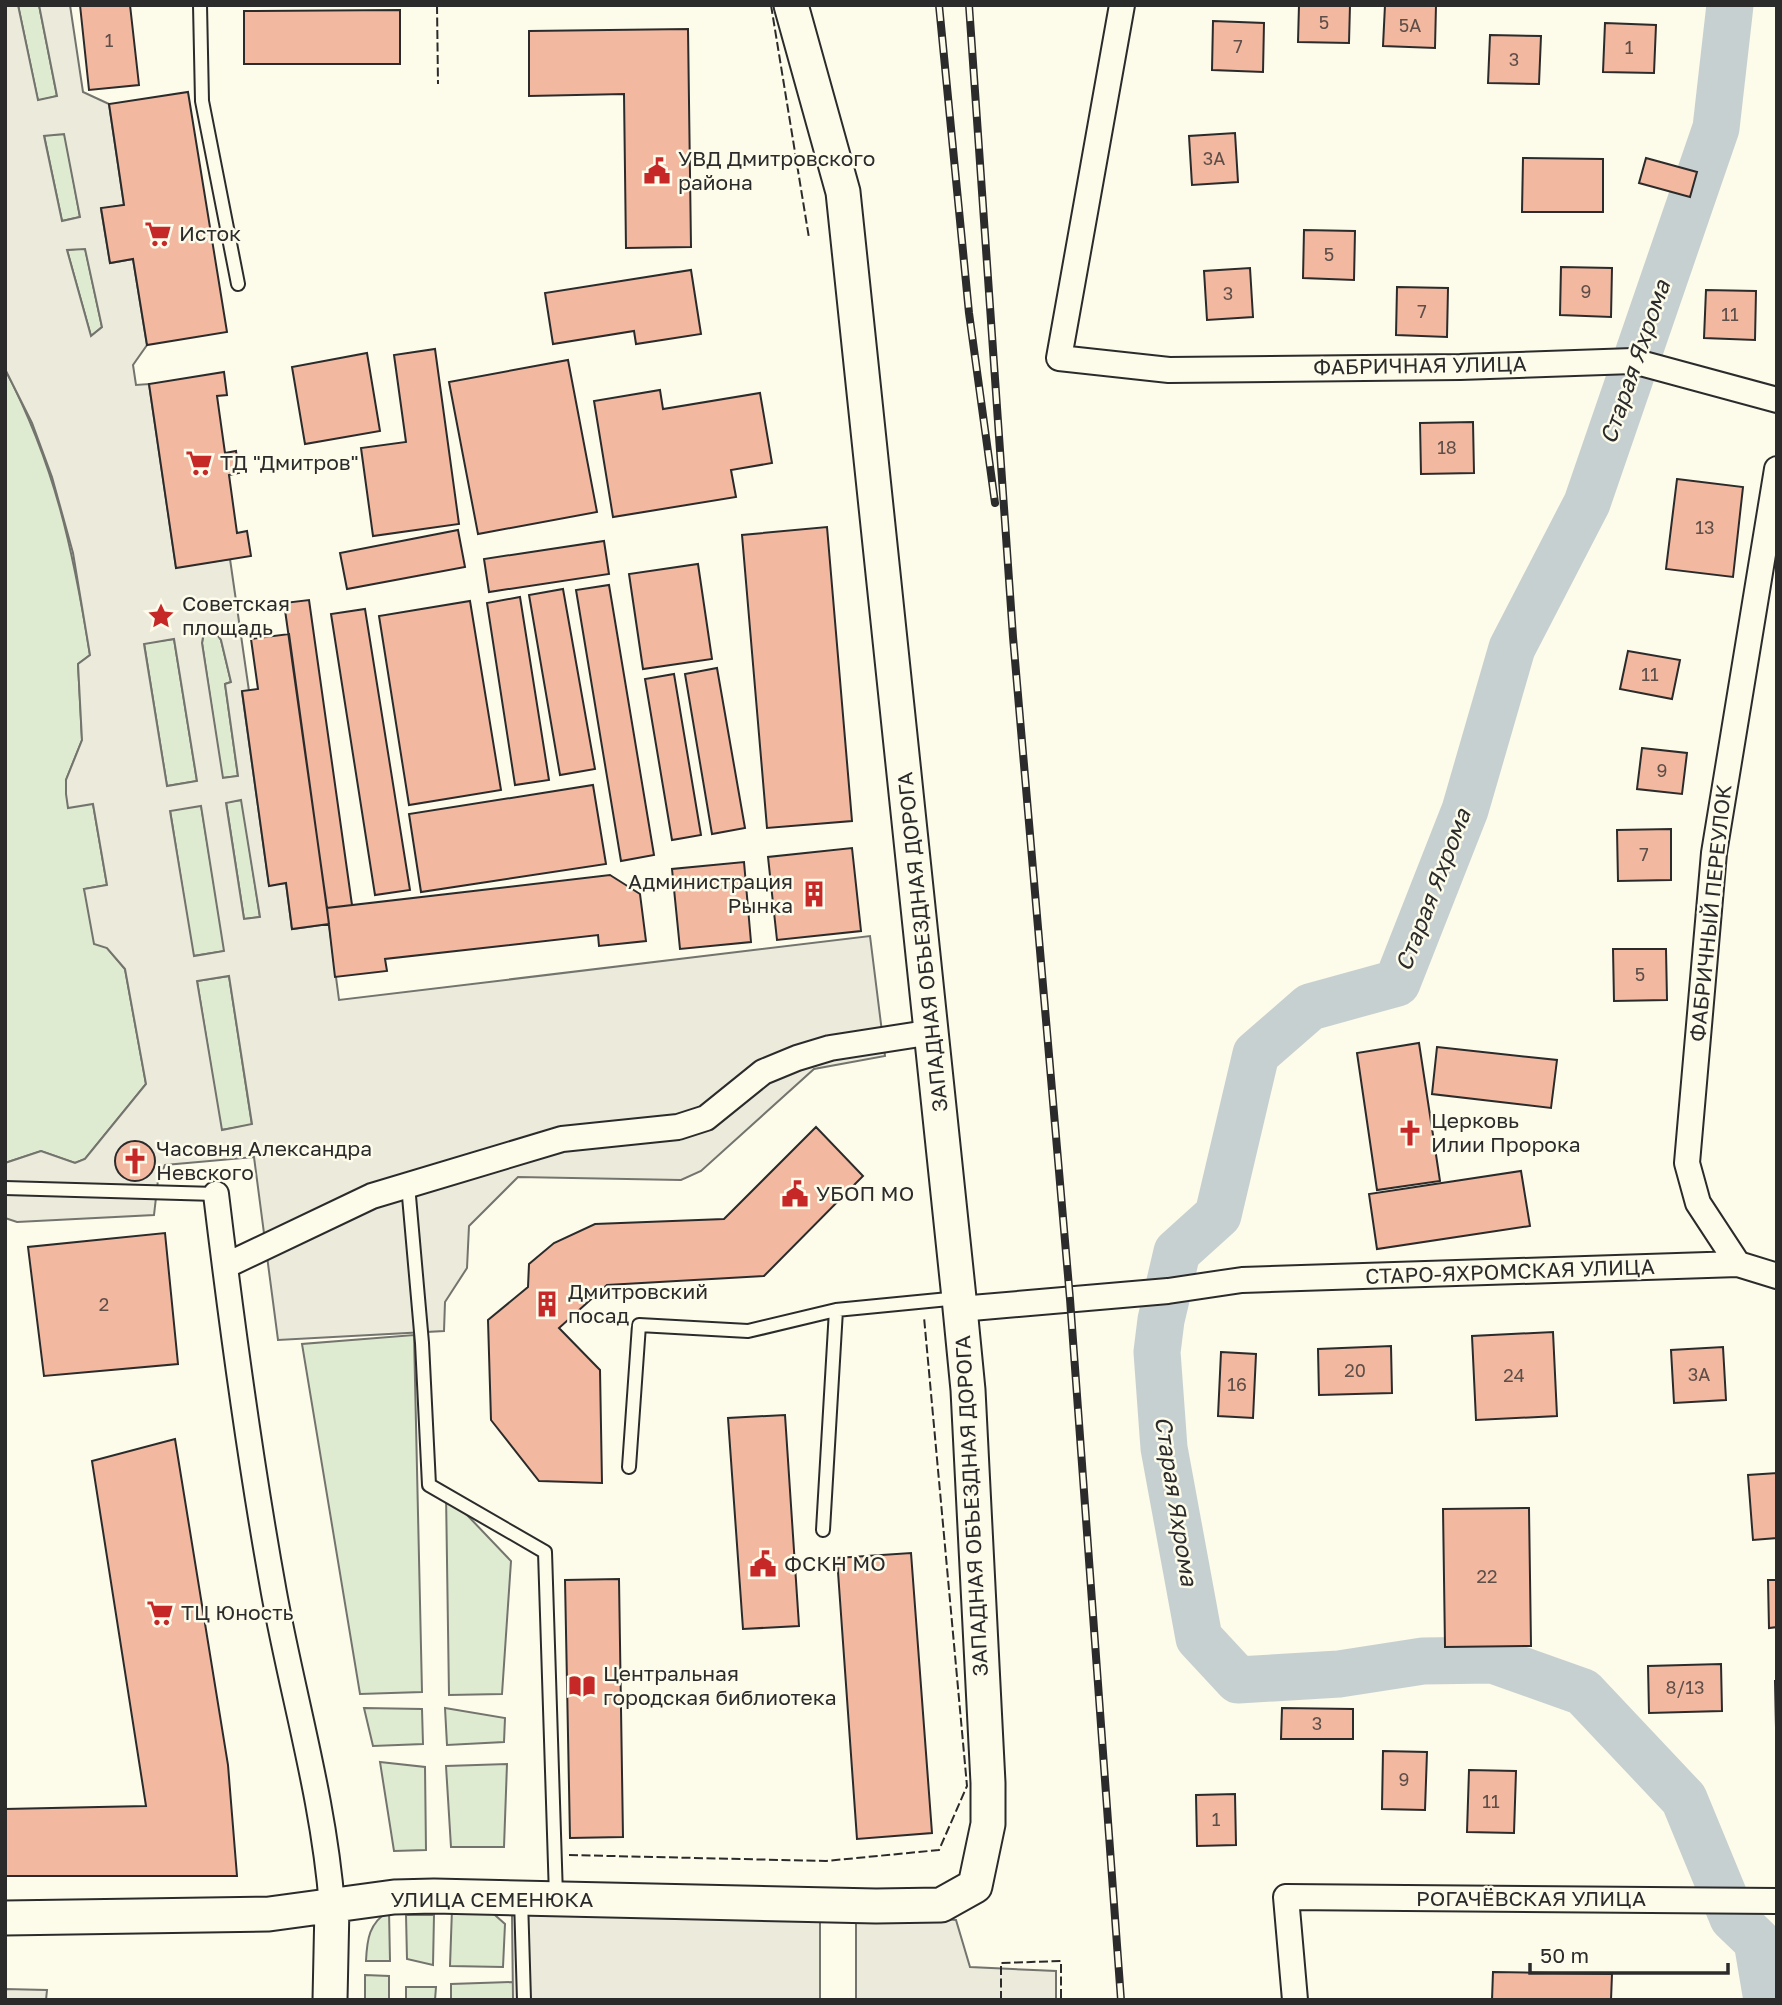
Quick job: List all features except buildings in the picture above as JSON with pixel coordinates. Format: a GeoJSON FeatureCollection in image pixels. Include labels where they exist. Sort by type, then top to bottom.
{"type":"FeatureCollection","features":[{"type":"Feature","properties":{"kind":"main road","name":"ЗАПАДНАЯ ОБЪЕЗДНАЯ ДОРОГА"},"geometry":{"type":"LineString","coordinates":[[791,5],[843,192],[960,1303],[968,1390],[988,1783],[988,1824],[975,1886]]}},
{"type":"Feature","properties":{"kind":"main road","name":"УЛИЦА СЕМЕНЮКА"},"geometry":{"type":"LineString","coordinates":[[5,1918],[269,1914],[394,1897],[941,1905],[975,1886]]}},
{"type":"Feature","properties":{"kind":"main road"},"geometry":{"type":"LineString","coordinates":[[330,2000],[332,1906]]}},
{"type":"Feature","properties":{"kind":"street","name":"ФАБРИЧНАЯ УЛИЦА"},"geometry":{"type":"LineString","coordinates":[[1122,5],[1059,358],[1169,369],[1460,367],[1633,361],[1777,400]]}},
{"type":"Feature","properties":{"kind":"street","name":"ФАБРИЧНЫЙ ПЕРЕУЛОК"},"geometry":{"type":"LineString","coordinates":[[1738,1264],[1698,1203],[1687,1163],[1714,853],[1777,469]]}},
{"type":"Feature","properties":{"kind":"street"},"geometry":{"type":"LineString","coordinates":[[225,1266],[372,1196],[562,1139],[678,1127],[706,1118],[763,1072],[797,1058],[830,1048],[933,1032]]}},
{"type":"Feature","properties":{"kind":"street"},"geometry":{"type":"LineString","coordinates":[[216,1194],[274,1592],[328,1856],[332,1906]]}},
{"type":"Feature","properties":{"kind":"street","name":"СТАРО-ЯХРОМСКАЯ УЛИЦА"},"geometry":{"type":"LineString","coordinates":[[960,1303],[1168,1291],[1242,1280],[1738,1264],[1777,1276]]}},
{"type":"Feature","properties":{"kind":"street","name":"РОГАЧЁВСКАЯ УЛИЦА"},"geometry":{"type":"LineString","coordinates":[[1295,2000],[1286,1897],[1777,1901]]}},
{"type":"Feature","properties":{"kind":"lane"},"geometry":{"type":"LineString","coordinates":[[200,5],[202,101],[238,284]]}},
{"type":"Feature","properties":{"kind":"lane"},"geometry":{"type":"LineString","coordinates":[[408,1185],[422,1343],[429,1485],[545,1552],[556,1900]]}},
{"type":"Feature","properties":{"kind":"lane"},"geometry":{"type":"LineString","coordinates":[[5,1188],[216,1194]]}},
{"type":"Feature","properties":{"kind":"lane"},"geometry":{"type":"LineString","coordinates":[[629,1467],[639,1325],[748,1331],[836,1310],[960,1303]]}},
{"type":"Feature","properties":{"kind":"lane"},"geometry":{"type":"LineString","coordinates":[[823,1530],[836,1310]]}},
{"type":"Feature","properties":{"kind":"lane"},"geometry":{"type":"LineString","coordinates":[[521,1898],[524,2000]]}},
{"type":"Feature","properties":{"kind":"green space"},"geometry":{"type":"Polygon","coordinates":[[[18,5],[39,5],[57,96],[38,101],[18,5]]]}},
{"type":"Feature","properties":{"kind":"green space"},"geometry":{"type":"Polygon","coordinates":[[[65,134],[80,217],[62,221],[44,135],[65,134]]]}},
{"type":"Feature","properties":{"kind":"green space"},"geometry":{"type":"Polygon","coordinates":[[[85,248],[102,327],[91,336],[67,250],[85,248]]]}},
{"type":"Feature","properties":{"kind":"green space"},"geometry":{"type":"Polygon","coordinates":[[[5,369],[37,439],[49,474],[77,579],[90,655],[78,664],[82,740],[66,780],[93,804],[107,885],[84,889],[107,948],[125,969],[146,1084],[85,1159],[75,1163],[41,1151],[5,1163],[5,369]]]}},
{"type":"Feature","properties":{"kind":"green space"},"geometry":{"type":"Polygon","coordinates":[[[216,633],[221,640],[231,682],[225,684],[238,776],[222,778],[202,643],[203,637],[216,633]]]}},
{"type":"Feature","properties":{"kind":"green space"},"geometry":{"type":"Polygon","coordinates":[[[174,639],[197,781],[167,786],[144,643],[174,639]]]}},
{"type":"Feature","properties":{"kind":"green space"},"geometry":{"type":"Polygon","coordinates":[[[242,800],[260,917],[244,919],[226,802],[242,800]]]}},
{"type":"Feature","properties":{"kind":"green space"},"geometry":{"type":"Polygon","coordinates":[[[201,805],[225,951],[193,956],[170,810],[201,805]]]}},
{"type":"Feature","properties":{"kind":"green space"},"geometry":{"type":"Polygon","coordinates":[[[229,976],[252,1125],[221,1130],[197,981],[229,976]]]}},
{"type":"Feature","properties":{"kind":"green space"},"geometry":{"type":"Polygon","coordinates":[[[414,1335],[422,1692],[360,1694],[302,1344],[414,1335]]]}},
{"type":"Feature","properties":{"kind":"green space"},"geometry":{"type":"Polygon","coordinates":[[[446,1493],[511,1561],[502,1694],[449,1695],[446,1493]]]}},
{"type":"Feature","properties":{"kind":"green space"},"geometry":{"type":"Polygon","coordinates":[[[364,1708],[422,1709],[423,1744],[373,1746],[364,1708]]]}},
{"type":"Feature","properties":{"kind":"green space"},"geometry":{"type":"Polygon","coordinates":[[[445,1708],[505,1718],[504,1742],[447,1745],[445,1708]]]}},
{"type":"Feature","properties":{"kind":"green space"},"geometry":{"type":"Polygon","coordinates":[[[380,1762],[425,1767],[426,1850],[394,1851],[380,1762]]]}},
{"type":"Feature","properties":{"kind":"green space"},"geometry":{"type":"Polygon","coordinates":[[[507,1764],[504,1847],[451,1847],[446,1766],[507,1764]]]}},
{"type":"Feature","properties":{"kind":"green space"},"geometry":{"type":"Polygon","coordinates":[[[487,1908],[505,1924],[503,1967],[450,1966],[452,1909],[487,1908]]]}},
{"type":"Feature","properties":{"kind":"green space"},"geometry":{"type":"Polygon","coordinates":[[[389,1911],[390,1961],[366,1961],[370,1932],[377,1921],[389,1911]]]}},
{"type":"Feature","properties":{"kind":"green space"},"geometry":{"type":"Polygon","coordinates":[[[406,1915],[434,1915],[433,1965],[407,1959],[406,1915]]]}},
{"type":"Feature","properties":{"kind":"green space"},"geometry":{"type":"Polygon","coordinates":[[[365,1975],[389,1976],[389,2000],[365,2000],[365,1975]]]}},
{"type":"Feature","properties":{"kind":"green space"},"geometry":{"type":"Polygon","coordinates":[[[513,1982],[513,2000],[451,2000],[451,1984],[513,1982]]]}},
{"type":"Feature","properties":{"kind":"green space"},"geometry":{"type":"Polygon","coordinates":[[[406,1987],[436,1987],[435,2000],[406,2000],[406,1987]]]}},
{"type":"Feature","properties":{"kind":"shaded area"},"geometry":{"type":"Polygon","coordinates":[[[5,5],[18,5],[38,100],[57,96],[39,5],[70,5],[83,92],[109,104],[124,205],[101,209],[110,263],[133,259],[147,345],[133,365],[136,385],[149,384],[176,567],[230,559],[249,691],[242,692],[269,885],[286,883],[292,929],[329,924],[339,1000],[870,936],[885,1056],[814,1069],[701,1171],[681,1180],[518,1177],[469,1226],[467,1268],[445,1302],[444,1331],[278,1340],[254,1157],[165,1165],[158,1180],[154,1215],[17,1222],[5,1218],[5,1163],[41,1151],[75,1163],[85,1159],[146,1084],[125,969],[107,948],[94,944],[84,889],[107,885],[93,804],[68,808],[66,794],[66,780],[82,740],[78,664],[90,655],[73,553],[52,477],[32,423],[5,369],[5,5]],[[64,134],[44,136],[62,221],[80,217],[64,134]],[[85,249],[67,250],[91,336],[102,327],[85,249]],[[209,633],[203,637],[223,778],[238,776],[225,684],[231,682],[221,640],[216,633],[209,633]],[[174,639],[144,644],[167,786],[197,781],[174,639]],[[241,800],[226,803],[244,919],[260,917],[241,800]],[[201,806],[170,811],[194,956],[224,951],[201,806]],[[229,976],[197,981],[222,1130],[252,1124],[229,976]]]}},
{"type":"Feature","properties":{"kind":"shaded area"},"geometry":{"type":"Polygon","coordinates":[[[856,1912],[956,1920],[970,1967],[1056,1971],[1056,2000],[856,2000],[856,1912]]]}},
{"type":"Feature","properties":{"kind":"shaded area"},"geometry":{"type":"Polygon","coordinates":[[[512,1914],[820,1914],[820,2000],[513,2000],[512,1914]]]}},
{"type":"Feature","properties":{"kind":"shaded area"},"geometry":{"type":"Polygon","coordinates":[[[5,1989],[47,1990],[46,2000],[5,2000],[5,1989]]]}},
{"type":"Feature","properties":{"kind":"waterway","name":"Старая Яхрома"},"geometry":{"type":"LineString","coordinates":[[1730,5],[1716,128],[1587,503],[1512,648],[1465,810],[1397,983],[1310,1007],[1256,1054],[1218,1215],[1177,1252],[1161,1320],[1157,1352],[1164,1448],[1199,1638],[1238,1680],[1339,1674],[1423,1661],[1493,1660],[1583,1692],[1684,1799],[1733,1918],[1757,1941],[1767,2000]]}},
{"type":"Feature","properties":{"kind":"railway"},"geometry":{"type":"LineString","coordinates":[[939,5],[969,313],[995,503]]}},
{"type":"Feature","properties":{"kind":"railway"},"geometry":{"type":"LineString","coordinates":[[969,5],[1013,637],[1070,1299],[1121,2000]]}},
{"type":"Feature","properties":{"kind":"fence"},"geometry":{"type":"LineString","coordinates":[[437,5],[438,84]]}},
{"type":"Feature","properties":{"kind":"fence"},"geometry":{"type":"LineString","coordinates":[[771,5],[809,238]]}},
{"type":"Feature","properties":{"kind":"fence"},"geometry":{"type":"LineString","coordinates":[[569,1855],[826,1861],[939,1850],[967,1786],[924,1317]]}},
{"type":"Feature","properties":{"kind":"fence"},"geometry":{"type":"LineString","coordinates":[[1001,2000],[1001,1963],[1061,1961],[1061,2000]]}},
{"type":"Feature","properties":{"kind":"place","name":"УВД Дмитровского района"},"geometry":{"type":"Point","coordinates":[657,171]}},
{"type":"Feature","properties":{"kind":"place","name":"Исток"},"geometry":{"type":"Point","coordinates":[158,234]}},
{"type":"Feature","properties":{"kind":"place","name":"ТД \"Дмитров\""},"geometry":{"type":"Point","coordinates":[199,463]}},
{"type":"Feature","properties":{"kind":"place","name":"Советская площадь"},"geometry":{"type":"Point","coordinates":[161,616]}},
{"type":"Feature","properties":{"kind":"place","name":"Администрация Рынка"},"geometry":{"type":"Point","coordinates":[814,894]}},
{"type":"Feature","properties":{"kind":"place","name":"Церковь Илии Пророка"},"geometry":{"type":"Point","coordinates":[1410,1133]}},
{"type":"Feature","properties":{"kind":"place","name":"Часовня Александра Невского"},"geometry":{"type":"Point","coordinates":[135,1161]}},
{"type":"Feature","properties":{"kind":"place","name":"УБОП МО"},"geometry":{"type":"Point","coordinates":[795,1194]}},
{"type":"Feature","properties":{"kind":"place","name":"Дмитровский посад"},"geometry":{"type":"Point","coordinates":[547,1304]}},
{"type":"Feature","properties":{"kind":"place","name":"ФСКН МО"},"geometry":{"type":"Point","coordinates":[763,1564]}},
{"type":"Feature","properties":{"kind":"place","name":"ТЦ Юность"},"geometry":{"type":"Point","coordinates":[160,1613]}},
{"type":"Feature","properties":{"kind":"place","name":"Центральная городская библиотека"},"geometry":{"type":"Point","coordinates":[582,1686]}}]}
